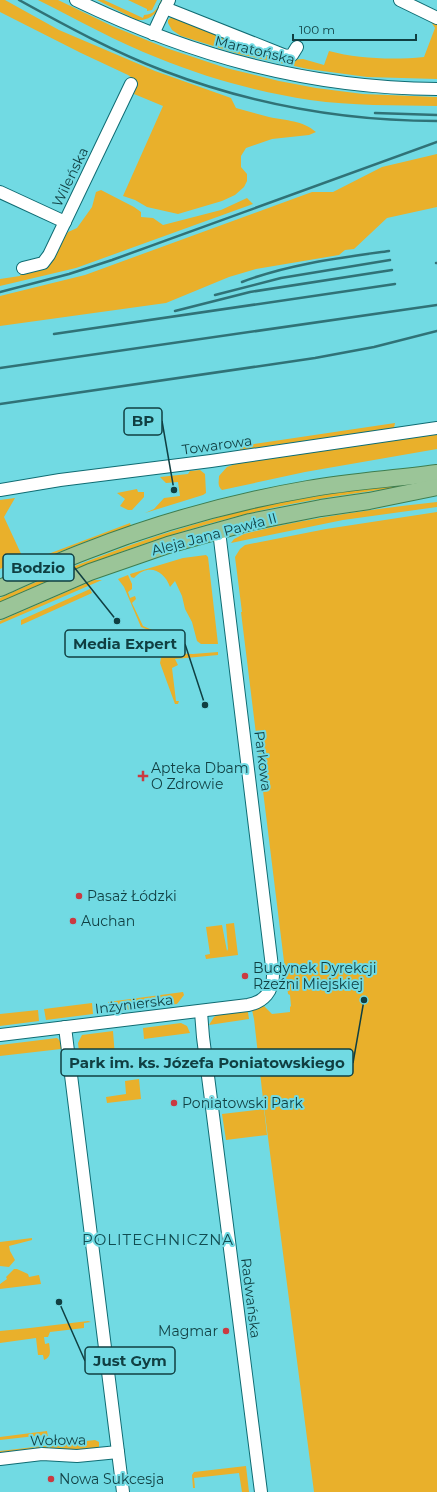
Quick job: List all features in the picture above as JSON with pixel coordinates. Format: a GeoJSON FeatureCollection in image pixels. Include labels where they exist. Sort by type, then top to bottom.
{"type":"FeatureCollection","features":[{"type":"Feature","properties":{"kind":"main road"},"geometry":{"type":"LineString","coordinates":[[366,480],[437,462]]}},
{"type":"Feature","properties":{"kind":"main road","name":"Aleja Jana Pawła II"},"geometry":{"type":"LineString","coordinates":[[0,588],[87,550],[184,518],[280,494],[366,480],[437,473]]}},
{"type":"Feature","properties":{"kind":"main road","name":"Aleja Jana Pawła II"},"geometry":{"type":"LineString","coordinates":[[0,611],[90,572],[168,545],[295,513],[369,501],[437,487]]}},
{"type":"Feature","properties":{"kind":"main road"},"geometry":{"type":"LineString","coordinates":[[369,501],[437,498]]}},
{"type":"Feature","properties":{"kind":"street","name":"Maratońska"},"geometry":{"type":"LineString","coordinates":[[76,0],[125,23],[153,34],[222,58],[258,68],[304,78],[378,87],[437,88]]}},
{"type":"Feature","properties":{"kind":"street"},"geometry":{"type":"LineString","coordinates":[[400,0],[437,18]]}},
{"type":"Feature","properties":{"kind":"street"},"geometry":{"type":"LineString","coordinates":[[153,34],[167,4],[286,56],[292,54],[297,47]]}},
{"type":"Feature","properties":{"kind":"street","name":"Wileńska"},"geometry":{"type":"LineString","coordinates":[[23,268],[40,264],[46,260],[131,84]]}},
{"type":"Feature","properties":{"kind":"street"},"geometry":{"type":"LineString","coordinates":[[0,192],[65,222]]}},
{"type":"Feature","properties":{"kind":"street","name":"Towarowa"},"geometry":{"type":"LineString","coordinates":[[0,490],[67,479],[211,461],[437,428]]}},
{"type":"Feature","properties":{"kind":"street","name":"Parkowa"},"geometry":{"type":"LineString","coordinates":[[219,531],[273,975],[272,986],[268,994]]}},
{"type":"Feature","properties":{"kind":"street","name":"Inżynierska"},"geometry":{"type":"LineString","coordinates":[[0,1035],[201,1012],[254,1004],[262,1000],[268,994]]}},
{"type":"Feature","properties":{"kind":"street","name":"Radwańska"},"geometry":{"type":"LineString","coordinates":[[201,1012],[225,1214],[261,1492]]}},
{"type":"Feature","properties":{"kind":"street"},"geometry":{"type":"LineString","coordinates":[[65,1027],[123,1492]]}},
{"type":"Feature","properties":{"kind":"street","name":"Wołowa"},"geometry":{"type":"LineString","coordinates":[[0,1459],[42,1454],[77,1456],[118,1452]]}},
{"type":"Feature","properties":{"kind":"shaded area"},"geometry":{"type":"Polygon","coordinates":[[[0,0],[5,0],[59,30],[155,71],[231,98],[236,108],[269,117],[300,123],[316,132],[309,135],[272,139],[246,148],[241,156],[241,167],[247,174],[247,181],[244,187],[235,195],[222,201],[178,214],[147,207],[135,200],[123,196],[163,106],[134,94],[135,83],[128,75],[0,12],[0,0]]]}},
{"type":"Feature","properties":{"kind":"shaded area"},"geometry":{"type":"Polygon","coordinates":[[[38,0],[58,0],[112,26],[166,48],[226,68],[316,88],[363,94],[437,97],[437,106],[374,105],[326,102],[291,97],[233,84],[195,72],[143,52],[38,0]]]}},
{"type":"Feature","properties":{"kind":"shaded area"},"geometry":{"type":"Polygon","coordinates":[[[97,0],[104,0],[143,18],[144,15],[153,12],[157,8],[161,0],[164,0],[151,17],[137,20],[97,0]]]}},
{"type":"Feature","properties":{"kind":"shaded area"},"geometry":{"type":"Polygon","coordinates":[[[128,0],[157,0],[152,10],[147,11],[147,9],[128,0]]]}},
{"type":"Feature","properties":{"kind":"shaded area"},"geometry":{"type":"Polygon","coordinates":[[[172,17],[291,60],[303,59],[324,65],[329,51],[352,56],[376,58],[424,57],[435,28],[430,20],[437,23],[437,79],[367,77],[308,69],[239,54],[181,36],[172,30],[168,23],[168,20],[172,17]]]}},
{"type":"Feature","properties":{"kind":"shaded area"},"geometry":{"type":"Polygon","coordinates":[[[437,154],[437,207],[387,218],[354,249],[345,250],[339,255],[256,269],[229,277],[166,303],[0,326],[0,296],[85,275],[312,192],[333,192],[382,167],[437,154]]]}},
{"type":"Feature","properties":{"kind":"shaded area"},"geometry":{"type":"Polygon","coordinates":[[[101,190],[134,207],[141,212],[141,217],[153,218],[163,225],[221,210],[247,198],[253,204],[76,268],[0,286],[0,279],[20,276],[22,271],[50,262],[56,256],[59,247],[68,232],[77,228],[92,207],[96,192],[101,190]]]}},
{"type":"Feature","properties":{"kind":"shaded area"},"geometry":{"type":"Polygon","coordinates":[[[395,423],[394,428],[389,429],[240,450],[240,446],[395,423]]]}},
{"type":"Feature","properties":{"kind":"shaded area"},"geometry":{"type":"Polygon","coordinates":[[[437,432],[437,449],[305,472],[222,490],[219,485],[219,476],[227,467],[249,459],[437,432]]]}},
{"type":"Feature","properties":{"kind":"shaded area"},"geometry":{"type":"Polygon","coordinates":[[[200,470],[205,474],[206,493],[145,513],[154,509],[164,498],[180,496],[178,482],[166,483],[160,477],[188,474],[190,471],[200,470]]]}},
{"type":"Feature","properties":{"kind":"shaded area"},"geometry":{"type":"Polygon","coordinates":[[[437,478],[437,482],[334,497],[237,516],[167,536],[133,548],[66,573],[0,602],[0,598],[95,558],[160,535],[226,515],[304,498],[437,478]]]}},
{"type":"Feature","properties":{"kind":"shaded area"},"geometry":{"type":"Polygon","coordinates":[[[137,489],[138,492],[144,492],[144,497],[132,510],[128,510],[120,506],[125,499],[117,493],[137,489]]]}},
{"type":"Feature","properties":{"kind":"shaded area"},"geometry":{"type":"Polygon","coordinates":[[[15,498],[4,517],[23,558],[0,569],[0,500],[15,498]]]}},
{"type":"Feature","properties":{"kind":"shaded area"},"geometry":{"type":"Polygon","coordinates":[[[437,502],[437,507],[343,520],[231,543],[234,539],[244,534],[292,523],[364,511],[437,502]]]}},
{"type":"Feature","properties":{"kind":"shaded area"},"geometry":{"type":"Polygon","coordinates":[[[437,512],[437,1492],[314,1492],[252,1010],[264,1006],[272,1014],[290,1012],[291,1006],[290,995],[288,994],[235,557],[240,549],[245,545],[326,529],[437,512]]]}},
{"type":"Feature","properties":{"kind":"shaded area"},"geometry":{"type":"Polygon","coordinates":[[[130,523],[131,526],[87,541],[34,562],[35,559],[130,523]]]}},
{"type":"Feature","properties":{"kind":"shaded area"},"geometry":{"type":"Polygon","coordinates":[[[206,555],[208,557],[218,644],[201,644],[197,641],[192,622],[185,609],[182,596],[175,581],[170,587],[164,576],[155,570],[139,573],[134,578],[131,577],[130,574],[183,558],[206,555]]]}},
{"type":"Feature","properties":{"kind":"shaded area"},"geometry":{"type":"Polygon","coordinates":[[[128,575],[132,584],[132,589],[128,592],[130,598],[135,596],[136,599],[132,603],[143,626],[157,632],[164,639],[176,633],[178,639],[183,637],[184,639],[178,644],[162,641],[156,633],[141,627],[124,587],[118,579],[128,575]]]}},
{"type":"Feature","properties":{"kind":"shaded area"},"geometry":{"type":"Polygon","coordinates":[[[94,580],[102,580],[0,624],[0,621],[94,580]]]}},
{"type":"Feature","properties":{"kind":"shaded area"},"geometry":{"type":"Polygon","coordinates":[[[90,589],[92,593],[21,625],[21,620],[90,589]]]}},
{"type":"Feature","properties":{"kind":"shaded area"},"geometry":{"type":"Polygon","coordinates":[[[218,652],[218,655],[175,659],[178,665],[172,668],[176,701],[179,701],[178,704],[175,704],[160,663],[164,654],[218,652]]]}},
{"type":"Feature","properties":{"kind":"shaded area"},"geometry":{"type":"Polygon","coordinates":[[[234,923],[238,955],[206,959],[205,955],[210,954],[206,927],[222,925],[227,951],[226,924],[234,923]]]}},
{"type":"Feature","properties":{"kind":"shaded area"},"geometry":{"type":"Polygon","coordinates":[[[183,992],[184,995],[177,1004],[108,1012],[108,1002],[183,992]]]}},
{"type":"Feature","properties":{"kind":"shaded area"},"geometry":{"type":"Polygon","coordinates":[[[92,1003],[93,1014],[46,1020],[44,1009],[92,1003]]]}},
{"type":"Feature","properties":{"kind":"shaded area"},"geometry":{"type":"Polygon","coordinates":[[[38,1010],[39,1021],[0,1026],[0,1014],[38,1010]]]}},
{"type":"Feature","properties":{"kind":"shaded area"},"geometry":{"type":"Polygon","coordinates":[[[248,1012],[249,1019],[209,1025],[214,1017],[218,1015],[248,1012]]]}},
{"type":"Feature","properties":{"kind":"shaded area"},"geometry":{"type":"Polygon","coordinates":[[[181,1023],[187,1026],[190,1033],[144,1039],[143,1028],[181,1023]]]}},
{"type":"Feature","properties":{"kind":"shaded area"},"geometry":{"type":"Polygon","coordinates":[[[113,1031],[115,1057],[80,1060],[78,1043],[82,1035],[113,1031]]]}},
{"type":"Feature","properties":{"kind":"shaded area"},"geometry":{"type":"Polygon","coordinates":[[[57,1038],[61,1042],[61,1049],[0,1056],[0,1045],[57,1038]]]}},
{"type":"Feature","properties":{"kind":"shaded area"},"geometry":{"type":"Polygon","coordinates":[[[139,1079],[141,1099],[107,1103],[106,1097],[126,1094],[125,1081],[139,1079]]]}},
{"type":"Feature","properties":{"kind":"shaded area"},"geometry":{"type":"Polygon","coordinates":[[[264,1109],[267,1135],[226,1140],[222,1114],[264,1109]]]}},
{"type":"Feature","properties":{"kind":"shaded area"},"geometry":{"type":"Polygon","coordinates":[[[32,1238],[32,1240],[9,1246],[15,1260],[9,1267],[0,1266],[0,1242],[32,1238]]]}},
{"type":"Feature","properties":{"kind":"shaded area"},"geometry":{"type":"Polygon","coordinates":[[[14,1269],[28,1274],[29,1277],[39,1275],[41,1284],[0,1289],[0,1284],[7,1279],[6,1277],[14,1269]]]}},
{"type":"Feature","properties":{"kind":"shaded area"},"geometry":{"type":"Polygon","coordinates":[[[88,1321],[91,1322],[84,1323],[84,1328],[50,1332],[48,1337],[44,1337],[45,1344],[49,1343],[50,1351],[47,1359],[44,1360],[43,1355],[38,1355],[36,1338],[0,1343],[0,1331],[88,1321]]]}},
{"type":"Feature","properties":{"kind":"shaded area"},"geometry":{"type":"Polygon","coordinates":[[[47,1431],[48,1437],[45,1440],[44,1435],[0,1440],[0,1437],[47,1431]]]}},
{"type":"Feature","properties":{"kind":"shaded area"},"geometry":{"type":"Polygon","coordinates":[[[95,1440],[99,1442],[99,1448],[103,1449],[0,1455],[0,1451],[95,1440]]]}},
{"type":"Feature","properties":{"kind":"shaded area"},"geometry":{"type":"Polygon","coordinates":[[[246,1466],[249,1492],[242,1492],[239,1473],[194,1478],[195,1488],[193,1488],[192,1475],[194,1472],[246,1466]]]}},
{"type":"Feature","properties":{"kind":"railway"},"geometry":{"type":"LineString","coordinates":[[19,0],[72,29],[127,56],[197,83],[230,93],[332,114],[367,118],[437,121]]}},
{"type":"Feature","properties":{"kind":"railway"},"geometry":{"type":"LineString","coordinates":[[375,113],[437,115]]}},
{"type":"Feature","properties":{"kind":"railway"},"geometry":{"type":"LineString","coordinates":[[0,292],[69,274],[112,260],[437,142]]}},
{"type":"Feature","properties":{"kind":"railway"},"geometry":{"type":"LineString","coordinates":[[242,282],[296,266],[389,251]]}},
{"type":"Feature","properties":{"kind":"railway"},"geometry":{"type":"LineString","coordinates":[[215,295],[281,278],[390,260]]}},
{"type":"Feature","properties":{"kind":"railway"},"geometry":{"type":"LineString","coordinates":[[175,311],[250,292],[392,270]]}},
{"type":"Feature","properties":{"kind":"railway"},"geometry":{"type":"LineString","coordinates":[[54,334],[395,284]]}},
{"type":"Feature","properties":{"kind":"railway"},"geometry":{"type":"LineString","coordinates":[[0,368],[437,305]]}},
{"type":"Feature","properties":{"kind":"railway"},"geometry":{"type":"LineString","coordinates":[[0,404],[315,358],[374,347],[437,331]]}},
{"type":"Feature","properties":{"kind":"place","name":"BP"},"geometry":{"type":"Point","coordinates":[174,490]}},
{"type":"Feature","properties":{"kind":"place","name":"Bodzio"},"geometry":{"type":"Point","coordinates":[117,621]}},
{"type":"Feature","properties":{"kind":"place","name":"Media Expert"},"geometry":{"type":"Point","coordinates":[205,705]}},
{"type":"Feature","properties":{"kind":"place","name":"Apteka Dbam O Zdrowie"},"geometry":{"type":"Point","coordinates":[143,776]}},
{"type":"Feature","properties":{"kind":"place","name":"Pasaż Łódzki"},"geometry":{"type":"Point","coordinates":[79,896]}},
{"type":"Feature","properties":{"kind":"place","name":"Auchan"},"geometry":{"type":"Point","coordinates":[73,921]}},
{"type":"Feature","properties":{"kind":"place","name":"Budynek Dyrekcji Rzeźni Miejskiej"},"geometry":{"type":"Point","coordinates":[245,976]}},
{"type":"Feature","properties":{"kind":"place","name":"Park im. ks. Józefa Poniatowskiego"},"geometry":{"type":"Point","coordinates":[364,1000]}},
{"type":"Feature","properties":{"kind":"place","name":"Poniatowski Park"},"geometry":{"type":"Point","coordinates":[174,1103]}},
{"type":"Feature","properties":{"kind":"place","name":"Just Gym"},"geometry":{"type":"Point","coordinates":[59,1302]}},
{"type":"Feature","properties":{"kind":"place","name":"Magmar"},"geometry":{"type":"Point","coordinates":[226,1331]}},
{"type":"Feature","properties":{"kind":"place","name":"Nowa Sukcesja"},"geometry":{"type":"Point","coordinates":[51,1479]}},
{"type":"Feature","properties":{"kind":"district","name":"POLITECHNICZNA"},"geometry":{"type":"Point","coordinates":[158,1239]}}]}
